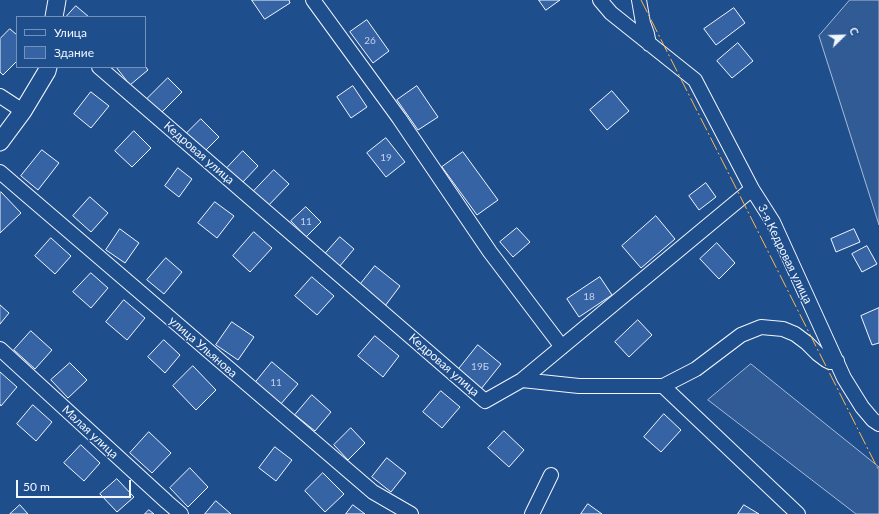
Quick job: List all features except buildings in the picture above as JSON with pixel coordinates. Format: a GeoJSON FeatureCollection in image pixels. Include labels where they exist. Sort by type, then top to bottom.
{"type":"FeatureCollection","features":[{"type":"Feature","properties":{"kind":"street"},"geometry":{"type":"LineString","coordinates":[[54,16],[57,0]]}},
{"type":"Feature","properties":{"kind":"street"},"geometry":{"type":"LineString","coordinates":[[313,0],[399,118],[490,252],[562,347]]}},
{"type":"Feature","properties":{"kind":"street"},"geometry":{"type":"LineString","coordinates":[[600,0],[611,13],[649,44]]}},
{"type":"Feature","properties":{"kind":"street"},"geometry":{"type":"LineString","coordinates":[[639,0],[649,44]]}},
{"type":"Feature","properties":{"kind":"street","name":"3-я Кедровая улица"},"geometry":{"type":"LineString","coordinates":[[649,44],[695,80],[752,189],[773,222],[844,378],[862,407],[873,420],[879,424]]}},
{"type":"Feature","properties":{"kind":"street"},"geometry":{"type":"LineString","coordinates":[[0,142],[23,111],[48,68]]}},
{"type":"Feature","properties":{"kind":"street","name":"Кедровая улица"},"geometry":{"type":"LineString","coordinates":[[100,68],[485,401],[522,380],[752,189]]}},
{"type":"Feature","properties":{"kind":"street"},"geometry":{"type":"LineString","coordinates":[[0,96],[23,111]]}},
{"type":"Feature","properties":{"kind":"street","name":"улица Ульянова"},"geometry":{"type":"LineString","coordinates":[[0,172],[373,492],[411,514]]}},
{"type":"Feature","properties":{"kind":"street"},"geometry":{"type":"LineString","coordinates":[[522,380],[579,386],[663,386],[696,369],[741,335],[761,327],[789,331],[807,343],[826,360],[830,362],[837,361]]}},
{"type":"Feature","properties":{"kind":"street","name":"Малая улица"},"geometry":{"type":"LineString","coordinates":[[0,349],[181,514]]}},
{"type":"Feature","properties":{"kind":"street"},"geometry":{"type":"LineString","coordinates":[[663,386],[798,514]]}},
{"type":"Feature","properties":{"kind":"street"},"geometry":{"type":"LineString","coordinates":[[532,514],[551,475]]}},
{"type":"Feature","properties":{"kind":"shaded area"},"geometry":{"type":"Polygon","coordinates":[[[850,0],[879,0],[879,225],[819,36],[850,0]]]}},
{"type":"Feature","properties":{"kind":"shaded area"},"geometry":{"type":"Polygon","coordinates":[[[751,364],[879,467],[879,514],[856,514],[708,400],[751,364]]]}},
{"type":"Feature","properties":{"kind":"power"},"geometry":{"type":"LineString","coordinates":[[641,0],[879,471]]}}]}
